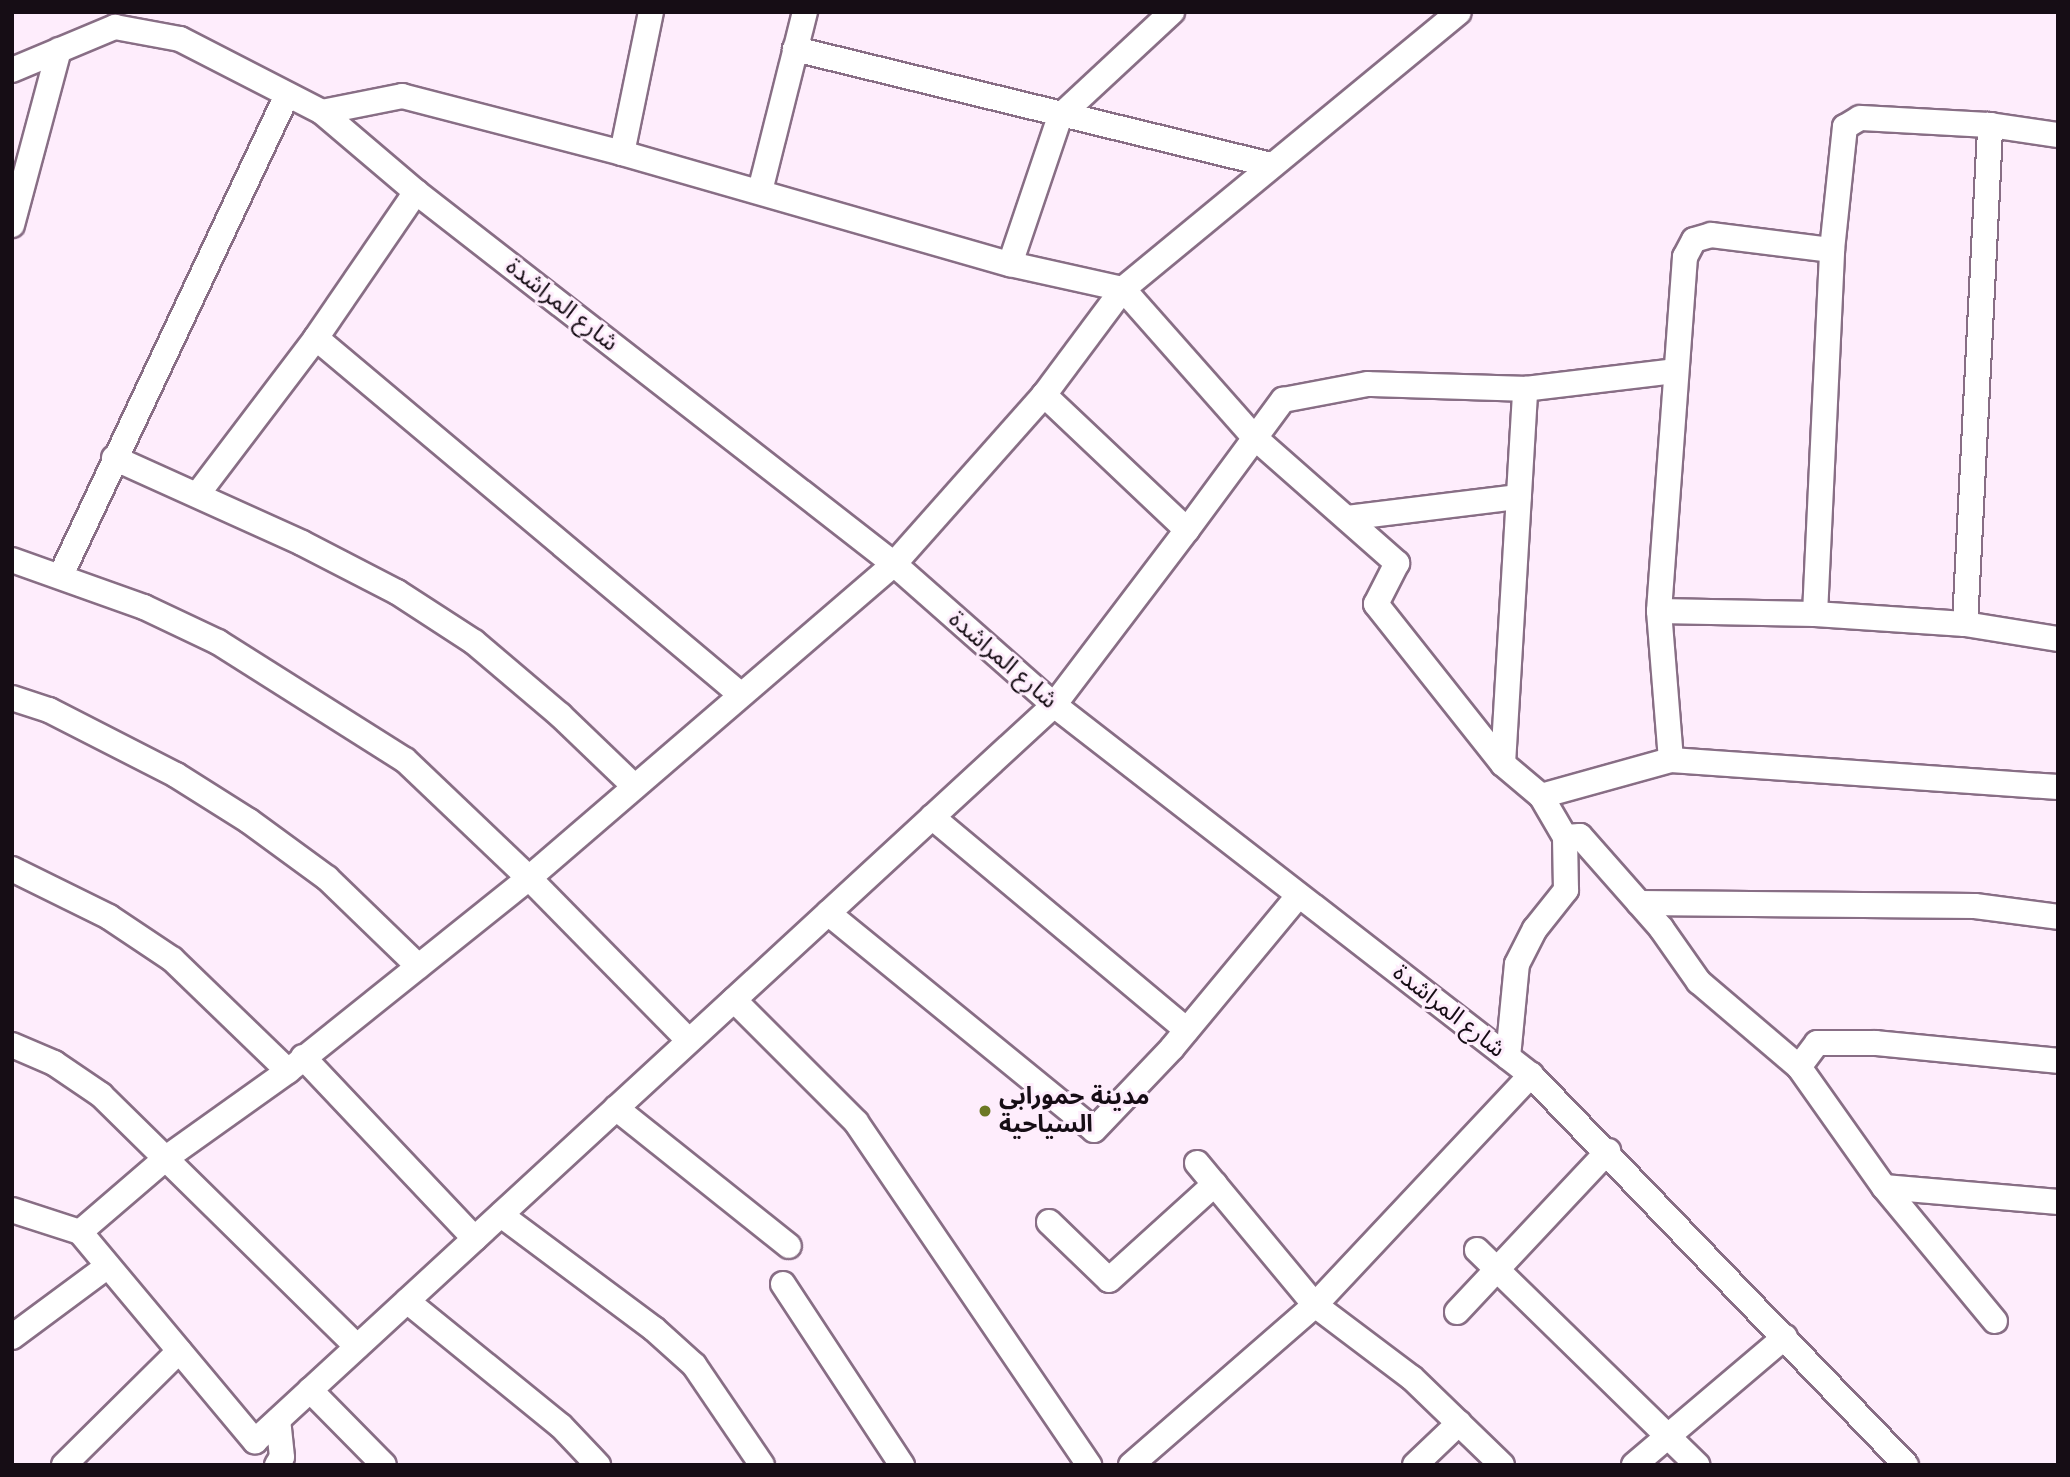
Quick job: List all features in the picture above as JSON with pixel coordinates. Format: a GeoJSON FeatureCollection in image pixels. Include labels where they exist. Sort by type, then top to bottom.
{"type":"FeatureCollection","features":[{"type":"Feature","properties":{"kind":"street"},"geometry":{"type":"LineString","coordinates":[[622,153],[651,12]]}},
{"type":"Feature","properties":{"kind":"street"},"geometry":{"type":"LineString","coordinates":[[760,191],[805,12]]}},
{"type":"Feature","properties":{"kind":"street"},"geometry":{"type":"LineString","coordinates":[[1010,264],[1060,117],[1172,12]]}},
{"type":"Feature","properties":{"kind":"street"},"geometry":{"type":"LineString","coordinates":[[80,1232],[166,1158],[296,1064],[529,878],[894,564],[1044,395],[1123,289],[1270,165],[1459,12]]}},
{"type":"Feature","properties":{"kind":"street","name":"شارع المراشدة"},"geometry":{"type":"LineString","coordinates":[[12,70],[115,27],[180,39],[322,112],[416,192],[894,564],[1054,705],[1531,1075],[1608,1150],[1906,1465]]}},
{"type":"Feature","properties":{"kind":"street"},"geometry":{"type":"LineString","coordinates":[[796,49],[1060,117],[1270,165]]}},
{"type":"Feature","properties":{"kind":"street"},"geometry":{"type":"LineString","coordinates":[[12,225],[59,50]]}},
{"type":"Feature","properties":{"kind":"street"},"geometry":{"type":"LineString","coordinates":[[61,575],[287,95]]}},
{"type":"Feature","properties":{"kind":"street"},"geometry":{"type":"LineString","coordinates":[[322,112],[402,96],[760,191],[1010,264],[1123,289],[1254,437],[1397,563],[1376,604],[1503,764],[1541,796],[1565,837],[1566,890],[1535,929],[1517,964],[1508,1057]]}},
{"type":"Feature","properties":{"kind":"street"},"geometry":{"type":"LineString","coordinates":[[1815,614],[1832,250],[1841,140],[1852,121],[1869,118],[1990,125],[2058,135]]}},
{"type":"Feature","properties":{"kind":"street"},"geometry":{"type":"LineString","coordinates":[[1965,624],[1990,125]]}},
{"type":"Feature","properties":{"kind":"street"},"geometry":{"type":"LineString","coordinates":[[197,495],[316,338],[416,192]]}},
{"type":"Feature","properties":{"kind":"street"},"geometry":{"type":"LineString","coordinates":[[1671,760],[1659,611],[1685,257],[1694,240],[1711,235],[1832,250]]}},
{"type":"Feature","properties":{"kind":"street"},"geometry":{"type":"LineString","coordinates":[[316,338],[740,694]]}},
{"type":"Feature","properties":{"kind":"street"},"geometry":{"type":"LineString","coordinates":[[12,1210],[80,1232],[255,1441],[1054,705],[1283,400],[1368,384],[1525,389],[1675,371]]}},
{"type":"Feature","properties":{"kind":"street"},"geometry":{"type":"LineString","coordinates":[[1503,764],[1525,389]]}},
{"type":"Feature","properties":{"kind":"street"},"geometry":{"type":"LineString","coordinates":[[1044,395],[1187,530]]}},
{"type":"Feature","properties":{"kind":"street"},"geometry":{"type":"LineString","coordinates":[[114,458],[362,574],[474,642],[561,715],[634,786]]}},
{"type":"Feature","properties":{"kind":"street"},"geometry":{"type":"LineString","coordinates":[[1347,518],[1519,497]]}},
{"type":"Feature","properties":{"kind":"street"},"geometry":{"type":"LineString","coordinates":[[12,560],[61,575],[218,642],[405,760],[529,878],[689,1041]]}},
{"type":"Feature","properties":{"kind":"street"},"geometry":{"type":"LineString","coordinates":[[1659,611],[1815,614],[1965,624],[2058,639]]}},
{"type":"Feature","properties":{"kind":"street"},"geometry":{"type":"LineString","coordinates":[[12,698],[49,710],[176,775],[249,821],[327,878],[418,966]]}},
{"type":"Feature","properties":{"kind":"street"},"geometry":{"type":"LineString","coordinates":[[1541,796],[1671,760],[2058,787]]}},
{"type":"Feature","properties":{"kind":"street"},"geometry":{"type":"LineString","coordinates":[[932,817],[1187,1030]]}},
{"type":"Feature","properties":{"kind":"street"},"geometry":{"type":"LineString","coordinates":[[1565,837],[1580,836],[1639,903],[1699,982],[1799,1067],[1884,1187],[1995,1321]]}},
{"type":"Feature","properties":{"kind":"street"},"geometry":{"type":"LineString","coordinates":[[12,869],[109,917],[172,959],[296,1064],[475,1239]]}},
{"type":"Feature","properties":{"kind":"street"},"geometry":{"type":"LineString","coordinates":[[828,913],[1094,1129],[1187,1030],[1298,896]]}},
{"type":"Feature","properties":{"kind":"street"},"geometry":{"type":"LineString","coordinates":[[1639,903],[1975,906],[2058,917]]}},
{"type":"Feature","properties":{"kind":"street"},"geometry":{"type":"LineString","coordinates":[[734,1000],[856,1122],[1089,1465]]}},
{"type":"Feature","properties":{"kind":"street"},"geometry":{"type":"LineString","coordinates":[[1799,1067],[1817,1043],[1876,1043],[2058,1061]]}},
{"type":"Feature","properties":{"kind":"street"},"geometry":{"type":"LineString","coordinates":[[12,1045],[54,1063],[101,1095],[357,1348]]}},
{"type":"Feature","properties":{"kind":"street"},"geometry":{"type":"LineString","coordinates":[[1131,1465],[1315,1304],[1531,1075]]}},
{"type":"Feature","properties":{"kind":"street"},"geometry":{"type":"LineString","coordinates":[[616,1108],[789,1245]]}},
{"type":"Feature","properties":{"kind":"street"},"geometry":{"type":"LineString","coordinates":[[1457,1312],[1608,1150]]}},
{"type":"Feature","properties":{"kind":"street"},"geometry":{"type":"LineString","coordinates":[[1197,1163],[1315,1304],[1412,1378],[1502,1465]]}},
{"type":"Feature","properties":{"kind":"street"},"geometry":{"type":"LineString","coordinates":[[1049,1222],[1109,1280],[1215,1184]]}},
{"type":"Feature","properties":{"kind":"street"},"geometry":{"type":"LineString","coordinates":[[1884,1187],[2058,1202]]}},
{"type":"Feature","properties":{"kind":"street"},"geometry":{"type":"LineString","coordinates":[[501,1215],[654,1329],[694,1365],[762,1465]]}},
{"type":"Feature","properties":{"kind":"street"},"geometry":{"type":"LineString","coordinates":[[1477,1250],[1670,1434],[1697,1465]]}},
{"type":"Feature","properties":{"kind":"street"},"geometry":{"type":"LineString","coordinates":[[12,1338],[108,1266]]}},
{"type":"Feature","properties":{"kind":"street"},"geometry":{"type":"LineString","coordinates":[[783,1284],[892,1460]]}},
{"type":"Feature","properties":{"kind":"street"},"geometry":{"type":"LineString","coordinates":[[407,1301],[561,1426],[598,1465]]}},
{"type":"Feature","properties":{"kind":"street"},"geometry":{"type":"LineString","coordinates":[[1633,1465],[1785,1338]]}},
{"type":"Feature","properties":{"kind":"street"},"geometry":{"type":"LineString","coordinates":[[64,1465],[179,1351]]}},
{"type":"Feature","properties":{"kind":"street"},"geometry":{"type":"LineString","coordinates":[[310,1391],[384,1465]]}},
{"type":"Feature","properties":{"kind":"street"},"geometry":{"type":"LineString","coordinates":[[277,1465],[282,1457],[278,1420]]}},
{"type":"Feature","properties":{"kind":"street"},"geometry":{"type":"LineString","coordinates":[[1415,1465],[1459,1423]]}},
{"type":"Feature","properties":{"kind":"place","name":"مدينة حمورابي السياحية"},"geometry":{"type":"Point","coordinates":[985,1111]}}]}
